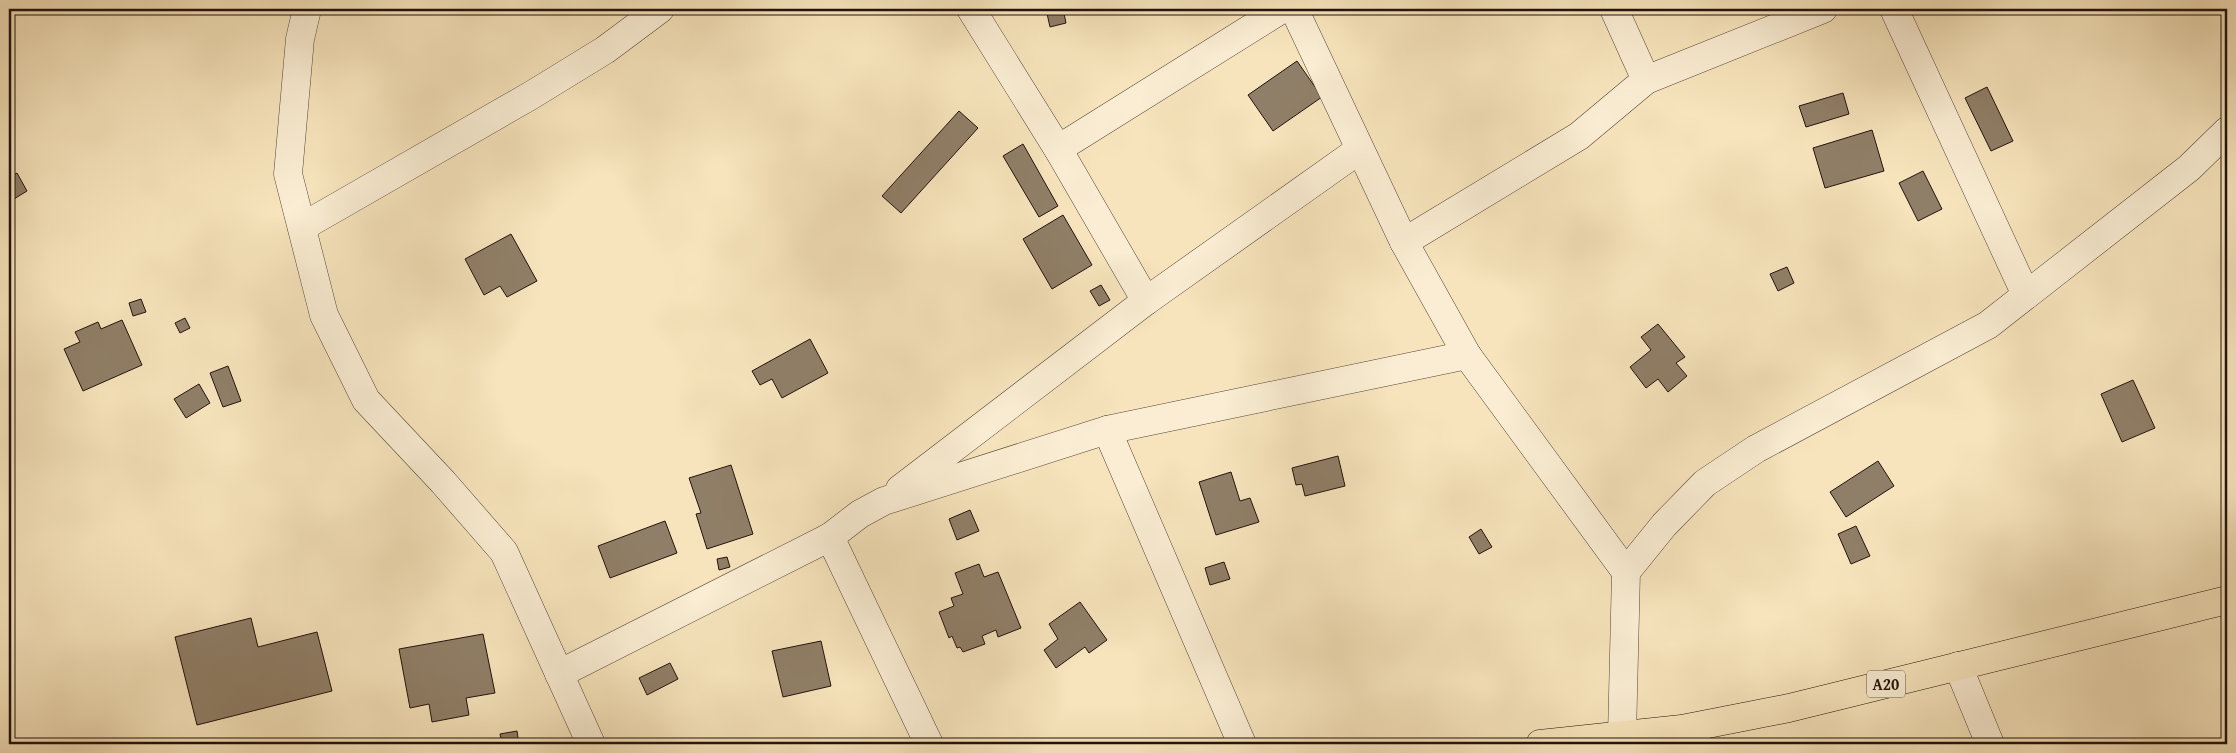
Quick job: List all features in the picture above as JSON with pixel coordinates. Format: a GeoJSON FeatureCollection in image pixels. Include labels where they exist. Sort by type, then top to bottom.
{"type":"FeatureCollection","features":[{"type":"Feature","properties":{"kind":"main road","name":"A20"},"geometry":{"type":"LineString","coordinates":[[1540,744],[1622,736],[1682,737],[1789,708],[2227,600]]}},
{"type":"Feature","properties":{"kind":"street"},"geometry":{"type":"LineString","coordinates":[[307,9],[300,39],[288,174],[324,315],[366,400],[443,482],[504,552],[591,744]]}},
{"type":"Feature","properties":{"kind":"street"},"geometry":{"type":"LineString","coordinates":[[302,227],[538,91],[605,50],[660,9]]}},
{"type":"Feature","properties":{"kind":"street"},"geometry":{"type":"LineString","coordinates":[[970,9],[1058,148],[1146,301]]}},
{"type":"Feature","properties":{"kind":"street"},"geometry":{"type":"LineString","coordinates":[[1058,148],[1282,9]]}},
{"type":"Feature","properties":{"kind":"street"},"geometry":{"type":"LineString","coordinates":[[1294,9],[1404,242],[1467,355],[1626,572]]}},
{"type":"Feature","properties":{"kind":"street"},"geometry":{"type":"LineString","coordinates":[[1614,9],[1646,80]]}},
{"type":"Feature","properties":{"kind":"street"},"geometry":{"type":"LineString","coordinates":[[1404,242],[1579,136],[1646,80],[1823,9]]}},
{"type":"Feature","properties":{"kind":"street"},"geometry":{"type":"LineString","coordinates":[[1894,9],[2026,295]]}},
{"type":"Feature","properties":{"kind":"street"},"geometry":{"type":"LineString","coordinates":[[1622,736],[1626,572],[1664,525],[1705,483],[1756,449],[1988,325],[2189,168],[2227,131]]}},
{"type":"Feature","properties":{"kind":"street"},"geometry":{"type":"LineString","coordinates":[[559,674],[830,537],[860,514],[884,501],[1146,301],[1359,150]]}},
{"type":"Feature","properties":{"kind":"street"},"geometry":{"type":"LineString","coordinates":[[884,501],[1107,430],[1467,355]]}},
{"type":"Feature","properties":{"kind":"street"},"geometry":{"type":"LineString","coordinates":[[1107,430],[1242,744]]}},
{"type":"Feature","properties":{"kind":"street"},"geometry":{"type":"LineString","coordinates":[[830,537],[929,744]]}},
{"type":"Feature","properties":{"kind":"street"},"geometry":{"type":"LineString","coordinates":[[1958,666],[1990,744]]}},
{"type":"Feature","properties":{"kind":"building"},"geometry":{"type":"Polygon","coordinates":[[[1046,9],[1063,9],[1066,23],[1050,27],[1046,9]]]}},
{"type":"Feature","properties":{"kind":"building"},"geometry":{"type":"Polygon","coordinates":[[[1297,61],[1322,97],[1273,131],[1248,95],[1297,61]]]}},
{"type":"Feature","properties":{"kind":"building"},"geometry":{"type":"Polygon","coordinates":[[[1987,87],[2013,141],[1991,151],[1965,98],[1987,87]]]}},
{"type":"Feature","properties":{"kind":"building"},"geometry":{"type":"Polygon","coordinates":[[[1843,93],[1849,114],[1806,127],[1799,106],[1843,93]]]}},
{"type":"Feature","properties":{"kind":"building"},"geometry":{"type":"Polygon","coordinates":[[[959,111],[978,128],[901,213],[882,196],[959,111]]]}},
{"type":"Feature","properties":{"kind":"building"},"geometry":{"type":"Polygon","coordinates":[[[1872,130],[1884,171],[1825,188],[1813,148],[1872,130]]]}},
{"type":"Feature","properties":{"kind":"building"},"geometry":{"type":"Polygon","coordinates":[[[1023,144],[1058,206],[1039,217],[1003,156],[1023,144]]]}},
{"type":"Feature","properties":{"kind":"building"},"geometry":{"type":"Polygon","coordinates":[[[1923,171],[1942,209],[1918,221],[1899,183],[1923,171]]]}},
{"type":"Feature","properties":{"kind":"building"},"geometry":{"type":"Polygon","coordinates":[[[17,173],[27,191],[9,202],[9,178],[17,173]]]}},
{"type":"Feature","properties":{"kind":"building"},"geometry":{"type":"Polygon","coordinates":[[[1063,215],[1092,265],[1052,289],[1023,239],[1063,215]]]}},
{"type":"Feature","properties":{"kind":"building"},"geometry":{"type":"Polygon","coordinates":[[[511,234],[537,281],[507,297],[500,286],[484,295],[465,259],[511,234]]]}},
{"type":"Feature","properties":{"kind":"building"},"geometry":{"type":"Polygon","coordinates":[[[1787,267],[1794,283],[1778,291],[1770,274],[1787,267]]]}},
{"type":"Feature","properties":{"kind":"building"},"geometry":{"type":"Polygon","coordinates":[[[1101,285],[1110,300],[1099,306],[1090,291],[1101,285]]]}},
{"type":"Feature","properties":{"kind":"building"},"geometry":{"type":"Polygon","coordinates":[[[141,299],[146,312],[133,316],[129,303],[141,299]]]}},
{"type":"Feature","properties":{"kind":"building"},"geometry":{"type":"Polygon","coordinates":[[[185,318],[190,328],[180,333],[175,323],[185,318]]]}},
{"type":"Feature","properties":{"kind":"building"},"geometry":{"type":"Polygon","coordinates":[[[122,320],[142,365],[83,391],[64,349],[80,342],[75,332],[98,322],[101,329],[122,320]]]}},
{"type":"Feature","properties":{"kind":"building"},"geometry":{"type":"Polygon","coordinates":[[[1658,324],[1685,357],[1676,363],[1687,376],[1668,392],[1658,379],[1646,388],[1630,367],[1651,350],[1641,337],[1658,324]]]}},
{"type":"Feature","properties":{"kind":"building"},"geometry":{"type":"Polygon","coordinates":[[[810,339],[828,373],[782,398],[772,379],[760,385],[752,371],[810,339]]]}},
{"type":"Feature","properties":{"kind":"building"},"geometry":{"type":"Polygon","coordinates":[[[228,366],[241,401],[223,407],[210,373],[228,366]]]}},
{"type":"Feature","properties":{"kind":"building"},"geometry":{"type":"Polygon","coordinates":[[[2133,380],[2155,428],[2122,442],[2101,394],[2133,380]]]}},
{"type":"Feature","properties":{"kind":"building"},"geometry":{"type":"Polygon","coordinates":[[[199,384],[210,403],[186,418],[174,399],[199,384]]]}},
{"type":"Feature","properties":{"kind":"building"},"geometry":{"type":"Polygon","coordinates":[[[1338,456],[1345,486],[1305,496],[1302,484],[1296,485],[1292,468],[1338,456]]]}},
{"type":"Feature","properties":{"kind":"building"},"geometry":{"type":"Polygon","coordinates":[[[1878,461],[1894,486],[1846,517],[1830,492],[1878,461]]]}},
{"type":"Feature","properties":{"kind":"building"},"geometry":{"type":"Polygon","coordinates":[[[731,465],[753,534],[707,549],[696,514],[701,513],[689,478],[731,465]]]}},
{"type":"Feature","properties":{"kind":"building"},"geometry":{"type":"Polygon","coordinates":[[[1231,472],[1240,501],[1250,498],[1259,522],[1216,535],[1199,482],[1231,472]]]}},
{"type":"Feature","properties":{"kind":"building"},"geometry":{"type":"Polygon","coordinates":[[[970,510],[979,531],[957,540],[949,519],[970,510]]]}},
{"type":"Feature","properties":{"kind":"building"},"geometry":{"type":"Polygon","coordinates":[[[665,521],[677,553],[610,578],[598,546],[665,521]]]}},
{"type":"Feature","properties":{"kind":"building"},"geometry":{"type":"Polygon","coordinates":[[[1856,526],[1870,556],[1851,564],[1838,534],[1856,526]]]}},
{"type":"Feature","properties":{"kind":"building"},"geometry":{"type":"Polygon","coordinates":[[[1481,529],[1492,547],[1479,554],[1469,537],[1481,529]]]}},
{"type":"Feature","properties":{"kind":"building"},"geometry":{"type":"Polygon","coordinates":[[[727,557],[730,567],[719,570],[717,559],[727,557]]]}},
{"type":"Feature","properties":{"kind":"building"},"geometry":{"type":"Polygon","coordinates":[[[1224,562],[1230,579],[1210,585],[1205,568],[1224,562]]]}},
{"type":"Feature","properties":{"kind":"building"},"geometry":{"type":"Polygon","coordinates":[[[979,564],[984,577],[998,572],[1021,628],[998,637],[996,630],[982,636],[985,644],[963,652],[960,647],[957,648],[952,636],[949,638],[939,612],[954,606],[951,598],[963,594],[955,573],[979,564]]]}},
{"type":"Feature","properties":{"kind":"building"},"geometry":{"type":"Polygon","coordinates":[[[1080,602],[1107,640],[1089,653],[1085,647],[1056,668],[1044,650],[1058,639],[1049,624],[1080,602]]]}},
{"type":"Feature","properties":{"kind":"building"},"geometry":{"type":"Polygon","coordinates":[[[251,618],[258,647],[317,632],[332,691],[197,725],[175,637],[251,618]]]}},
{"type":"Feature","properties":{"kind":"building"},"geometry":{"type":"Polygon","coordinates":[[[483,634],[495,693],[466,698],[469,715],[432,722],[429,704],[410,708],[399,649],[483,634]]]}},
{"type":"Feature","properties":{"kind":"building"},"geometry":{"type":"Polygon","coordinates":[[[821,641],[831,686],[783,697],[772,651],[821,641]]]}},
{"type":"Feature","properties":{"kind":"building"},"geometry":{"type":"Polygon","coordinates":[[[670,663],[678,679],[647,695],[639,678],[670,663]]]}},
{"type":"Feature","properties":{"kind":"building"},"geometry":{"type":"Polygon","coordinates":[[[517,731],[519,744],[502,744],[500,734],[517,731]]]}}]}
